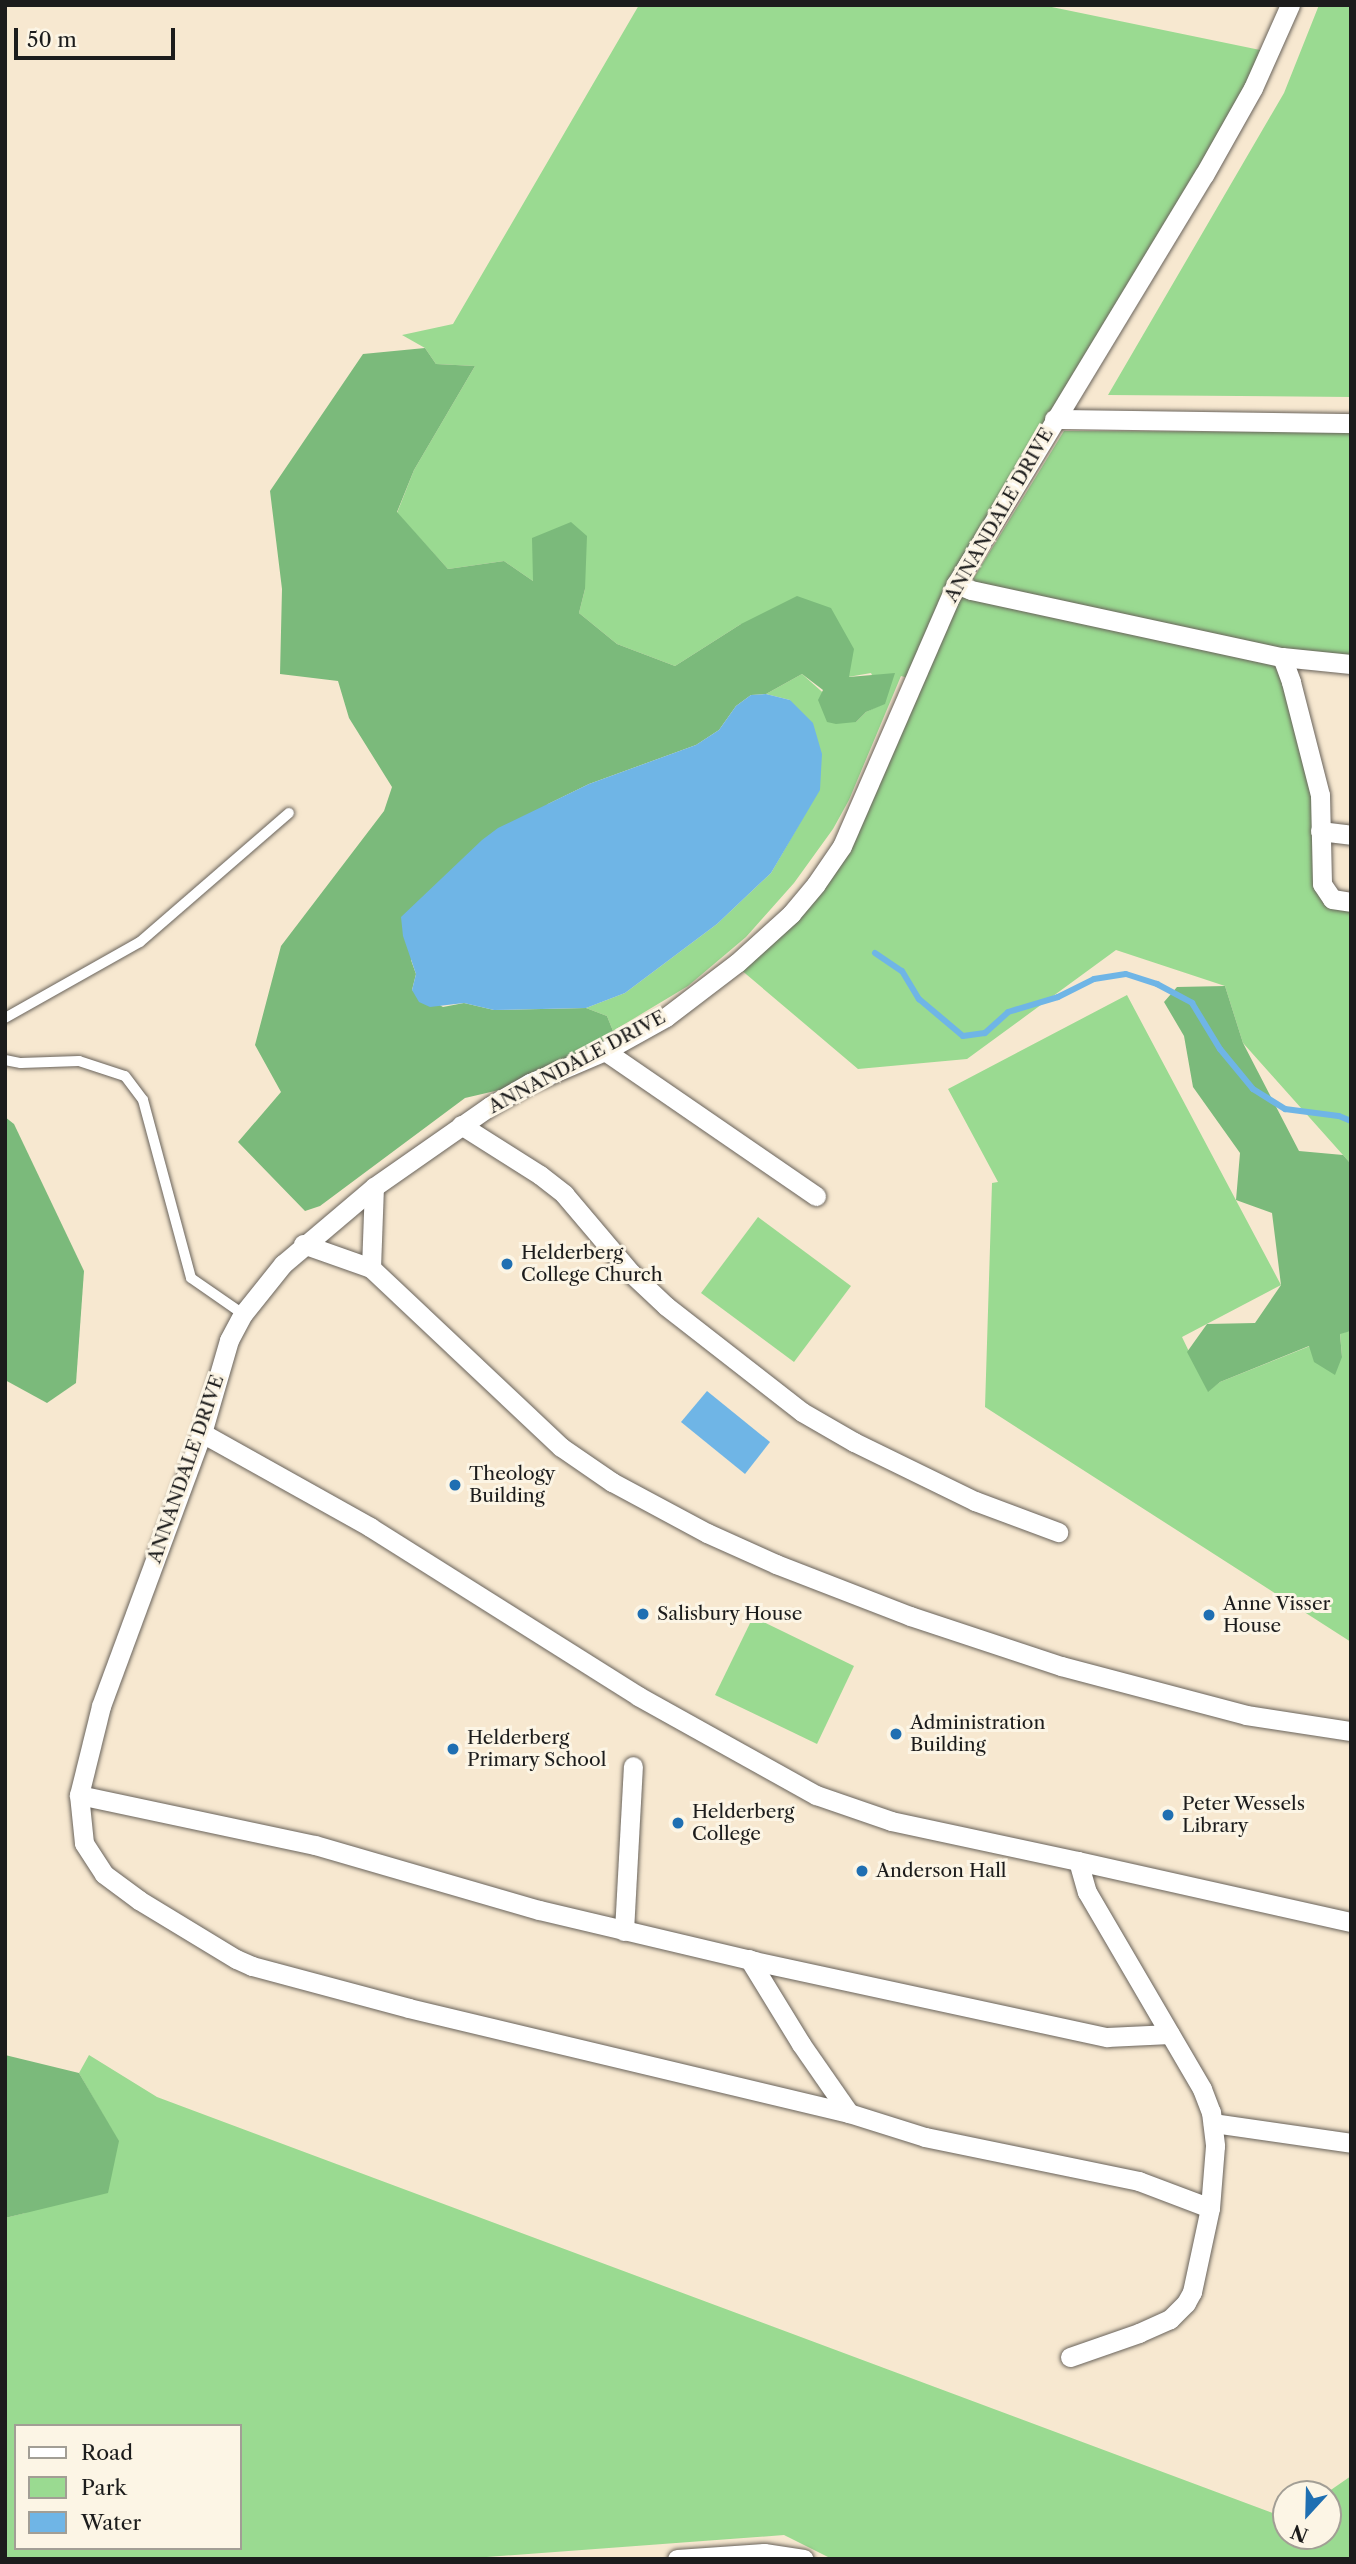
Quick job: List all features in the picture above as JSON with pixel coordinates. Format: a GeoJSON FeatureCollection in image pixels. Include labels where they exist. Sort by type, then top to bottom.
{"type":"FeatureCollection","features":[{"type":"Feature","properties":{"kind":"street","name":"ANNANDALE DRIVE"},"geometry":{"type":"LineString","coordinates":[[849,2113],[410,2008],[252,1966],[139,1900],[114,1882],[89,1855],[80,1830],[79,1795],[102,1706],[202,1433],[229,1340],[243,1314],[282,1264],[374,1187],[461,1125],[530,1083],[605,1051],[666,1017],[737,963],[791,914],[816,884],[842,846],[956,584],[1210,164],[1253,88],[1290,5]]}},
{"type":"Feature","properties":{"kind":"street"},"geometry":{"type":"LineString","coordinates":[[1054,419],[1351,423]]}},
{"type":"Feature","properties":{"kind":"street"},"geometry":{"type":"LineString","coordinates":[[956,584],[971,590],[1282,657],[1351,664]]}},
{"type":"Feature","properties":{"kind":"street"},"geometry":{"type":"LineString","coordinates":[[1282,657],[1320,795],[1322,884],[1332,899],[1351,902]]}},
{"type":"Feature","properties":{"kind":"street"},"geometry":{"type":"LineString","coordinates":[[1320,831],[1351,835]]}},
{"type":"Feature","properties":{"kind":"street"},"geometry":{"type":"LineString","coordinates":[[605,1051],[816,1196]]}},
{"type":"Feature","properties":{"kind":"street"},"geometry":{"type":"LineString","coordinates":[[461,1125],[540,1175],[564,1194],[631,1273],[666,1306],[802,1412],[855,1442],[975,1501],[1058,1532]]}},
{"type":"Feature","properties":{"kind":"street"},"geometry":{"type":"LineString","coordinates":[[371,1268],[374,1187]]}},
{"type":"Feature","properties":{"kind":"street"},"geometry":{"type":"LineString","coordinates":[[303,1244],[371,1268],[561,1447],[612,1482],[707,1532],[910,1616],[1061,1665],[1246,1715],[1351,1731]]}},
{"type":"Feature","properties":{"kind":"street"},"geometry":{"type":"LineString","coordinates":[[202,1433],[370,1527],[638,1696],[816,1795],[891,1821],[1351,1922]]}},
{"type":"Feature","properties":{"kind":"street"},"geometry":{"type":"LineString","coordinates":[[624,1931],[633,1766]]}},
{"type":"Feature","properties":{"kind":"street"},"geometry":{"type":"LineString","coordinates":[[79,1795],[314,1845],[539,1910],[749,1959],[1107,2037],[1170,2034]]}},
{"type":"Feature","properties":{"kind":"street"},"geometry":{"type":"LineString","coordinates":[[1070,2357],[1139,2333],[1179,2312],[1192,2292],[1210,2208],[1215,2146],[1213,2123],[1202,2089],[1087,1892],[1078,1861]]}},
{"type":"Feature","properties":{"kind":"street"},"geometry":{"type":"LineString","coordinates":[[749,1959],[801,2044],[849,2113],[925,2137],[1139,2181],[1210,2208]]}},
{"type":"Feature","properties":{"kind":"street"},"geometry":{"type":"LineString","coordinates":[[1213,2123],[1351,2143]]}},
{"type":"Feature","properties":{"kind":"street"},"geometry":{"type":"LineString","coordinates":[[677,2559],[764,2553],[804,2559]]}},
{"type":"Feature","properties":{"kind":"lane"},"geometry":{"type":"LineString","coordinates":[[5,1018],[140,943],[289,813]]}},
{"type":"Feature","properties":{"kind":"lane"},"geometry":{"type":"LineString","coordinates":[[5,1059],[21,1063],[79,1062],[125,1076],[144,1101],[191,1278],[243,1314]]}},
{"type":"Feature","properties":{"kind":"green space"},"geometry":{"type":"Polygon","coordinates":[[[639,5],[1042,5],[1265,51],[908,678],[901,676],[849,800],[833,829],[794,883],[746,937],[688,986],[613,1031],[607,1016],[586,1008],[625,993],[717,924],[771,873],[819,790],[790,700],[766,694],[802,674],[856,722],[866,712],[885,703],[871,673],[848,677],[741,624],[675,666],[617,644],[579,613],[585,589],[533,581],[504,561],[448,569],[397,513],[414,470],[475,366],[436,364],[425,348],[402,335],[453,324],[639,5]]]}},
{"type":"Feature","properties":{"kind":"green space"},"geometry":{"type":"Polygon","coordinates":[[[1319,5],[1351,5],[1351,397],[1108,395],[1284,93],[1319,5]]]}},
{"type":"Feature","properties":{"kind":"green space"},"geometry":{"type":"Polygon","coordinates":[[[425,348],[436,364],[475,366],[414,470],[397,512],[448,569],[504,561],[533,581],[532,538],[571,522],[587,536],[585,589],[579,613],[617,644],[675,666],[741,624],[797,596],[831,608],[854,649],[849,677],[895,673],[885,704],[866,712],[856,722],[827,722],[818,700],[823,690],[802,674],[766,694],[751,695],[736,706],[719,730],[696,745],[589,784],[548,804],[411,960],[416,974],[412,990],[443,1007],[464,1003],[494,1010],[586,1008],[607,1016],[613,1031],[596,1051],[530,1083],[465,1098],[320,1206],[305,1211],[238,1142],[281,1092],[255,1045],[281,946],[384,811],[392,787],[349,718],[338,681],[280,674],[282,589],[270,491],[363,354],[425,348]]]}},
{"type":"Feature","properties":{"kind":"green space"},"geometry":{"type":"Polygon","coordinates":[[[1064,431],[1351,432],[1351,658],[1284,650],[970,584],[1064,431]]]}},
{"type":"Feature","properties":{"kind":"green space"},"geometry":{"type":"Polygon","coordinates":[[[961,596],[1268,659],[1286,678],[1315,795],[1319,890],[1351,909],[1351,1164],[1243,1043],[1225,986],[1116,950],[967,1059],[858,1069],[740,969],[796,921],[881,771],[961,596]]]}},
{"type":"Feature","properties":{"kind":"green space"},"geometry":{"type":"Polygon","coordinates":[[[1225,986],[1243,1043],[1299,1151],[1343,1155],[1351,1164],[1351,1331],[1340,1334],[1342,1357],[1335,1375],[1314,1362],[1309,1346],[1220,1382],[1208,1392],[1187,1352],[1207,1324],[1255,1323],[1281,1285],[1272,1213],[1236,1200],[1240,1153],[1193,1087],[1184,1036],[1164,1002],[1177,987],[1225,986]]]}},
{"type":"Feature","properties":{"kind":"green space"},"geometry":{"type":"Polygon","coordinates":[[[1127,995],[1281,1285],[1182,1337],[1208,1391],[1220,1382],[1310,1346],[1342,1357],[1340,1333],[1351,1331],[1351,1642],[985,1407],[992,1183],[998,1182],[948,1089],[1127,995]]]}},
{"type":"Feature","properties":{"kind":"green space"},"geometry":{"type":"Polygon","coordinates":[[[5,1117],[14,1124],[84,1271],[76,1383],[47,1403],[5,1380],[5,1117]]]}},
{"type":"Feature","properties":{"kind":"green space"},"geometry":{"type":"Polygon","coordinates":[[[758,1217],[851,1286],[794,1362],[701,1293],[758,1217]]]}},
{"type":"Feature","properties":{"kind":"green space"},"geometry":{"type":"Polygon","coordinates":[[[753,1617],[854,1666],[817,1744],[715,1695],[753,1617]]]}},
{"type":"Feature","properties":{"kind":"green space"},"geometry":{"type":"Polygon","coordinates":[[[5,2055],[79,2073],[119,2141],[108,2193],[5,2218],[5,2055]]]}},
{"type":"Feature","properties":{"kind":"green space"},"geometry":{"type":"Polygon","coordinates":[[[89,2055],[157,2097],[1272,2513],[1272,2550],[1342,2550],[1342,2482],[1351,2476],[1351,2559],[832,2559],[784,2535],[460,2559],[5,2559],[5,2218],[25,2213],[118,2141],[79,2073],[89,2055]]]}},
{"type":"Feature","properties":{"kind":"water"},"geometry":{"type":"Polygon","coordinates":[[[766,694],[790,700],[813,723],[822,754],[820,790],[771,873],[717,924],[625,993],[586,1008],[494,1010],[464,1003],[430,1007],[419,1002],[412,990],[416,974],[403,936],[401,917],[482,840],[498,828],[589,784],[696,745],[719,730],[736,706],[751,695],[766,694]]]}},
{"type":"Feature","properties":{"kind":"water"},"geometry":{"type":"Polygon","coordinates":[[[707,1391],[770,1442],[745,1474],[681,1422],[707,1391]]]}},
{"type":"Feature","properties":{"kind":"waterway"},"geometry":{"type":"LineString","coordinates":[[875,953],[902,971],[919,999],[963,1036],[985,1033],[1008,1012],[1058,997],[1094,979],[1126,974],[1157,984],[1192,1003],[1220,1049],[1253,1089],[1285,1109],[1339,1116],[1351,1121]]}},
{"type":"Feature","properties":{"kind":"place","name":"Helderberg College Church"},"geometry":{"type":"Point","coordinates":[507,1264]}},
{"type":"Feature","properties":{"kind":"place","name":"Theology Building"},"geometry":{"type":"Point","coordinates":[455,1485]}},
{"type":"Feature","properties":{"kind":"place","name":"Salisbury House"},"geometry":{"type":"Point","coordinates":[643,1614]}},
{"type":"Feature","properties":{"kind":"place","name":"Anne Visser House"},"geometry":{"type":"Point","coordinates":[1209,1615]}},
{"type":"Feature","properties":{"kind":"place","name":"Administration Building"},"geometry":{"type":"Point","coordinates":[896,1734]}},
{"type":"Feature","properties":{"kind":"place","name":"Helderberg Primary School"},"geometry":{"type":"Point","coordinates":[453,1749]}},
{"type":"Feature","properties":{"kind":"place","name":"Peter Wessels Library"},"geometry":{"type":"Point","coordinates":[1168,1815]}},
{"type":"Feature","properties":{"kind":"place","name":"Helderberg College"},"geometry":{"type":"Point","coordinates":[678,1823]}},
{"type":"Feature","properties":{"kind":"place","name":"Anderson Hall"},"geometry":{"type":"Point","coordinates":[862,1871]}}]}
